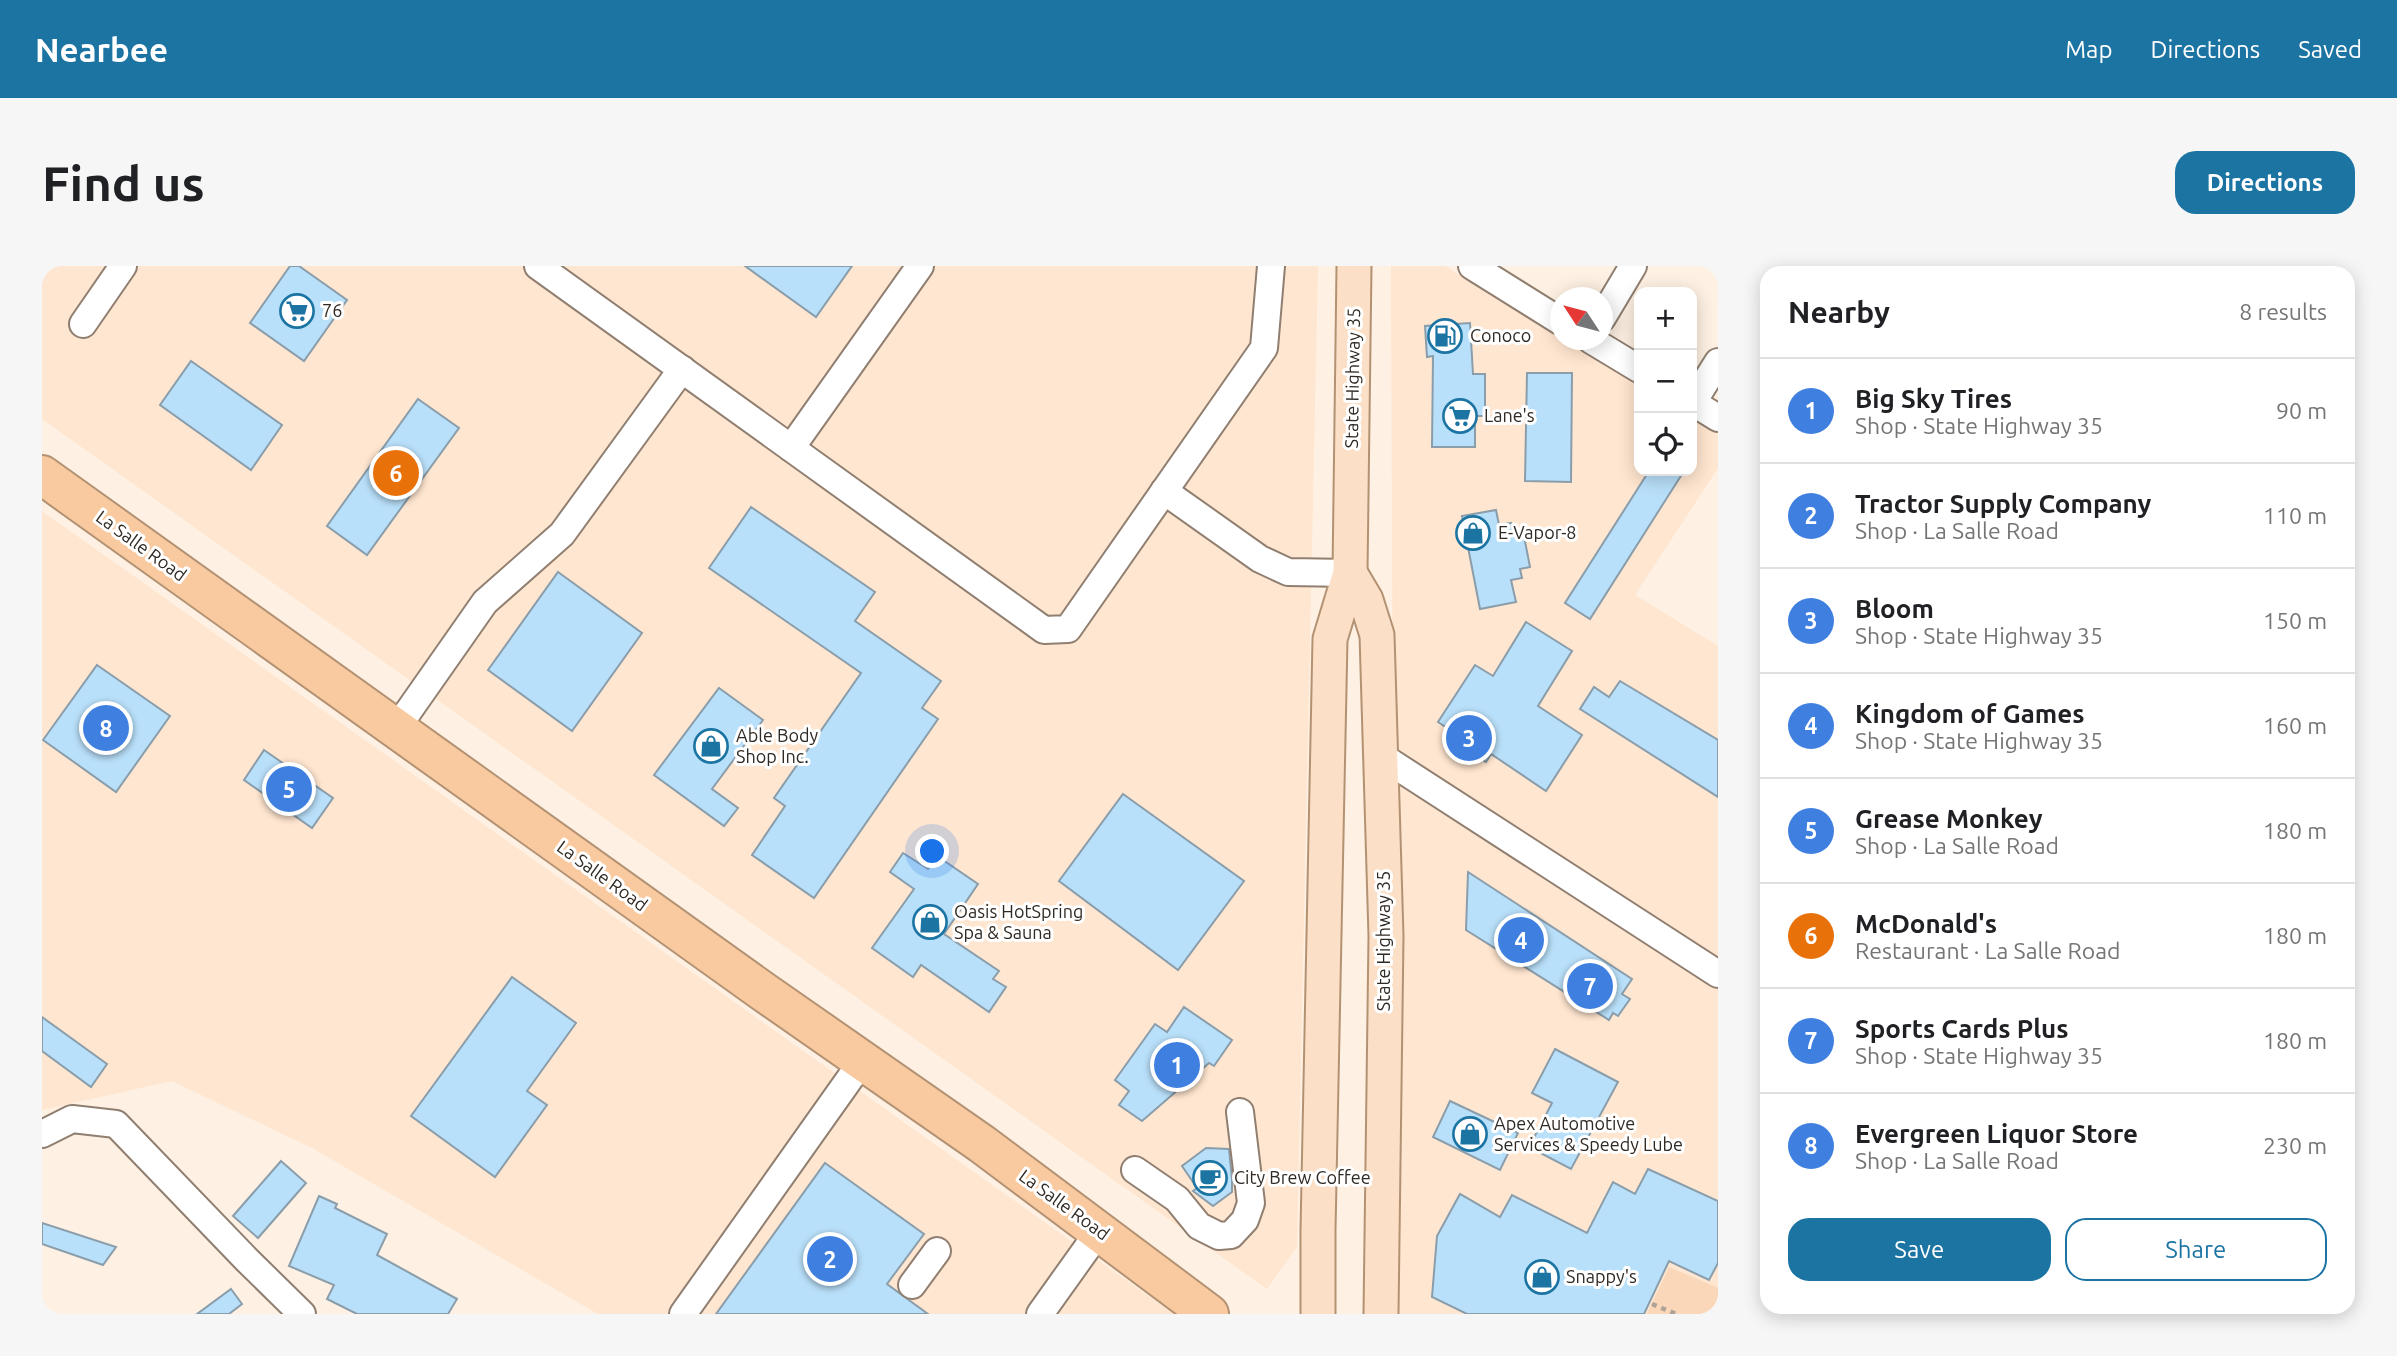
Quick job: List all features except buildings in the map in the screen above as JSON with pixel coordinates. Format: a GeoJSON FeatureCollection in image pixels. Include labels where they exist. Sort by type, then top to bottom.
{"type":"FeatureCollection","features":[{"type":"Feature","properties":{"kind":"highway","name":"La Salle Road"},"geometry":{"type":"LineString","coordinates":[[42,475],[1100,1230],[1209,1314]]}},
{"type":"Feature","properties":{"kind":"highway"},"geometry":{"type":"LineString","coordinates":[[1162,1277],[1180,1314]]}},
{"type":"Feature","properties":{"kind":"main road","name":"State Highway 35"},"geometry":{"type":"LineString","coordinates":[[1318,1314],[1330,639],[1350,573],[1354,266]]}},
{"type":"Feature","properties":{"kind":"main road","name":"State Highway 35"},"geometry":{"type":"LineString","coordinates":[[1350,573],[1366,600],[1377,635],[1386,936],[1381,1314]]}},
{"type":"Feature","properties":{"kind":"street"},"geometry":{"type":"LineString","coordinates":[[83,324],[123,266]]}},
{"type":"Feature","properties":{"kind":"street"},"geometry":{"type":"LineString","coordinates":[[538,266],[1044,629],[1068,629],[1264,348],[1271,266]]}},
{"type":"Feature","properties":{"kind":"street"},"geometry":{"type":"LineString","coordinates":[[791,448],[920,266]]}},
{"type":"Feature","properties":{"kind":"street"},"geometry":{"type":"LineString","coordinates":[[1613,300],[1633,266]]}},
{"type":"Feature","properties":{"kind":"street"},"geometry":{"type":"LineString","coordinates":[[1477,267],[1550,314]]}},
{"type":"Feature","properties":{"kind":"street"},"geometry":{"type":"LineString","coordinates":[[1608,350],[1634,366]]}},
{"type":"Feature","properties":{"kind":"street"},"geometry":{"type":"LineString","coordinates":[[1697,394],[1718,362]]}},
{"type":"Feature","properties":{"kind":"street"},"geometry":{"type":"LineString","coordinates":[[396,729],[485,602],[562,534],[682,369]]}},
{"type":"Feature","properties":{"kind":"street"},"geometry":{"type":"LineString","coordinates":[[1697,405],[1718,418]]}},
{"type":"Feature","properties":{"kind":"street"},"geometry":{"type":"LineString","coordinates":[[1164,491],[1260,559],[1288,572],[1350,573]]}},
{"type":"Feature","properties":{"kind":"street"},"geometry":{"type":"LineString","coordinates":[[1381,756],[1718,974]]}},
{"type":"Feature","properties":{"kind":"street"},"geometry":{"type":"LineString","coordinates":[[684,1314],[863,1060]]}},
{"type":"Feature","properties":{"kind":"street"},"geometry":{"type":"LineString","coordinates":[[1135,1170],[1177,1199],[1199,1226],[1219,1236],[1231,1234],[1245,1220],[1251,1203],[1240,1112]]}},
{"type":"Feature","properties":{"kind":"street"},"geometry":{"type":"LineString","coordinates":[[42,1134],[72,1119],[116,1124],[302,1314]]}},
{"type":"Feature","properties":{"kind":"street"},"geometry":{"type":"LineString","coordinates":[[1040,1314],[1100,1230]]}},
{"type":"Feature","properties":{"kind":"street"},"geometry":{"type":"LineString","coordinates":[[912,1285],[937,1251]]}},
{"type":"Feature","properties":{"kind":"path"},"geometry":{"type":"LineString","coordinates":[[1652,1304],[1676,1314]]}},
{"type":"Feature","properties":{"kind":"shaded area"},"geometry":{"type":"Polygon","coordinates":[[[42,266],[1318,266],[1297,1247],[1267,1289],[42,419],[42,266]]]}},
{"type":"Feature","properties":{"kind":"shaded area"},"geometry":{"type":"Polygon","coordinates":[[[1391,266],[1445,266],[1550,331],[1550,350],[1580,350],[1634,383],[1634,476],[1697,476],[1697,421],[1718,434],[1718,468],[1635,595],[1718,646],[1718,1314],[1395,1314],[1391,266]]]}},
{"type":"Feature","properties":{"kind":"shaded area"},"geometry":{"type":"Polygon","coordinates":[[[42,511],[1174,1314],[598,1314],[312,1148],[172,1081],[42,1110],[42,511]]]}},
{"type":"Feature","properties":{"kind":"shaded area"},"geometry":{"type":"Polygon","coordinates":[[[1669,1267],[1718,1288],[1718,1314],[1647,1314],[1669,1267]]]}},
{"type":"Feature","properties":{"kind":"place","name":"76"},"geometry":{"type":"Point","coordinates":[297,311]}},
{"type":"Feature","properties":{"kind":"place","name":"Conoco"},"geometry":{"type":"Point","coordinates":[1445,336]}},
{"type":"Feature","properties":{"kind":"place","name":"Lane's"},"geometry":{"type":"Point","coordinates":[1460,416]}},
{"type":"Feature","properties":{"kind":"place","name":"McDonald's"},"geometry":{"type":"Point","coordinates":[396,473]}},
{"type":"Feature","properties":{"kind":"place","name":"E-Vapor-8"},"geometry":{"type":"Point","coordinates":[1473,533]}},
{"type":"Feature","properties":{"kind":"place","name":"Evergreen Liquor Store"},"geometry":{"type":"Point","coordinates":[106,728]}},
{"type":"Feature","properties":{"kind":"place","name":"Bloom"},"geometry":{"type":"Point","coordinates":[1469,738]}},
{"type":"Feature","properties":{"kind":"place","name":"Able Body Shop Inc."},"geometry":{"type":"Point","coordinates":[711,746]}},
{"type":"Feature","properties":{"kind":"place","name":"Grease Monkey"},"geometry":{"type":"Point","coordinates":[289,789]}},
{"type":"Feature","properties":{"kind":"place","name":"Oasis HotSpring Spa & Sauna"},"geometry":{"type":"Point","coordinates":[930,922]}},
{"type":"Feature","properties":{"kind":"place","name":"Kingdom of Games"},"geometry":{"type":"Point","coordinates":[1521,940]}},
{"type":"Feature","properties":{"kind":"place","name":"Sports Cards Plus"},"geometry":{"type":"Point","coordinates":[1590,986]}},
{"type":"Feature","properties":{"kind":"place","name":"Big Sky Tires"},"geometry":{"type":"Point","coordinates":[1177,1065]}},
{"type":"Feature","properties":{"kind":"place","name":"Apex Automotive Services & Speedy Lube"},"geometry":{"type":"Point","coordinates":[1470,1134]}},
{"type":"Feature","properties":{"kind":"place","name":"City Brew Coffee"},"geometry":{"type":"Point","coordinates":[1210,1178]}},
{"type":"Feature","properties":{"kind":"place","name":"Tractor Supply Company"},"geometry":{"type":"Point","coordinates":[830,1259]}},
{"type":"Feature","properties":{"kind":"place","name":"Snappy's"},"geometry":{"type":"Point","coordinates":[1542,1277]}}]}
